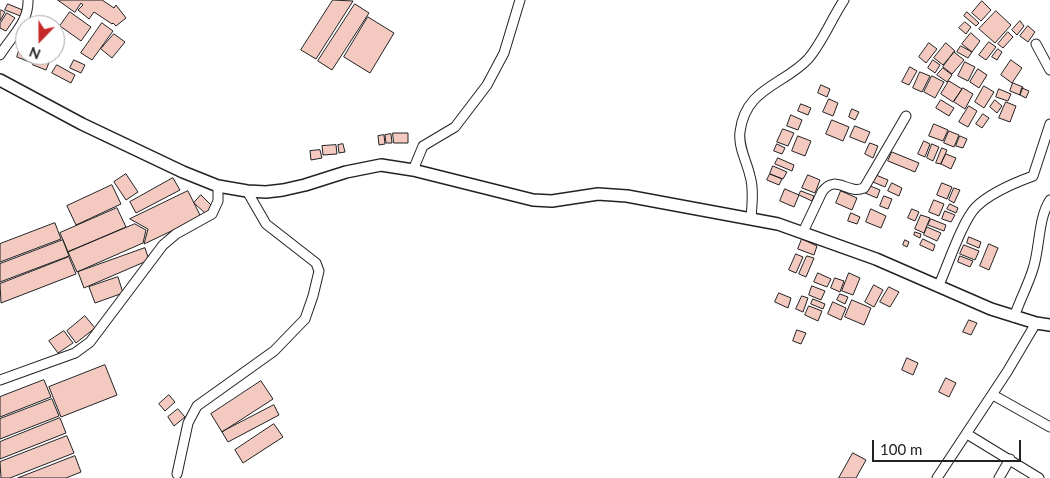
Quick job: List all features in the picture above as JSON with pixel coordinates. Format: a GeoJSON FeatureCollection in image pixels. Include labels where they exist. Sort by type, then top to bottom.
{"type":"FeatureCollection","features":[{"type":"Feature","properties":{"kind":"street"},"geometry":{"type":"LineString","coordinates":[[0,55],[24,20],[28,0]]}},
{"type":"Feature","properties":{"kind":"street"},"geometry":{"type":"LineString","coordinates":[[413,170],[423,146],[455,127],[487,85],[504,53],[520,0]]}},
{"type":"Feature","properties":{"kind":"street"},"geometry":{"type":"LineString","coordinates":[[752,218],[752,183],[739,139],[741,124],[749,106],[766,88],[796,69],[813,53],[844,0]]}},
{"type":"Feature","properties":{"kind":"street"},"geometry":{"type":"LineString","coordinates":[[1036,44],[1050,70]]}},
{"type":"Feature","properties":{"kind":"street"},"geometry":{"type":"LineString","coordinates":[[0,80],[82,124],[183,172],[218,186],[266,192],[294,188],[346,172],[374,166],[389,166],[413,170],[533,200],[552,201],[608,194],[650,199],[752,218],[803,232],[876,260],[938,287],[1016,312],[1036,323],[1050,325]]}},
{"type":"Feature","properties":{"kind":"street"},"geometry":{"type":"LineString","coordinates":[[803,232],[826,186],[838,184],[853,189],[864,188],[906,116]]}},
{"type":"Feature","properties":{"kind":"street"},"geometry":{"type":"LineString","coordinates":[[938,287],[964,227],[974,209],[990,197],[1033,176],[1050,124]]}},
{"type":"Feature","properties":{"kind":"street"},"geometry":{"type":"LineString","coordinates":[[0,380],[74,353],[90,342],[163,245],[176,234],[212,214],[218,201],[218,186]]}},
{"type":"Feature","properties":{"kind":"street"},"geometry":{"type":"LineString","coordinates":[[176,474],[188,423],[197,406],[274,351],[305,319],[313,296],[319,271],[318,266],[266,224],[247,191]]}},
{"type":"Feature","properties":{"kind":"street"},"geometry":{"type":"LineString","coordinates":[[1016,312],[1033,270],[1038,252],[1044,212],[1050,200]]}},
{"type":"Feature","properties":{"kind":"street"},"geometry":{"type":"LineString","coordinates":[[937,478],[992,395],[1036,323]]}},
{"type":"Feature","properties":{"kind":"street"},"geometry":{"type":"LineString","coordinates":[[992,395],[1050,427]]}},
{"type":"Feature","properties":{"kind":"street"},"geometry":{"type":"LineString","coordinates":[[967,434],[1039,478]]}},
{"type":"Feature","properties":{"kind":"street"},"geometry":{"type":"LineString","coordinates":[[999,478],[1010,459]]}},
{"type":"Feature","properties":{"kind":"building"},"geometry":{"type":"Polygon","coordinates":[[[58,0],[102,0],[114,8],[116,5],[126,18],[116,26],[94,12],[89,19],[78,10],[83,5],[81,3],[75,12],[58,0]]]}},
{"type":"Feature","properties":{"kind":"building"},"geometry":{"type":"Polygon","coordinates":[[[333,0],[353,1],[316,59],[301,50],[333,0]]]}},
{"type":"Feature","properties":{"kind":"building"},"geometry":{"type":"Polygon","coordinates":[[[982,1],[991,10],[981,21],[972,13],[982,1]]]}},
{"type":"Feature","properties":{"kind":"building"},"geometry":{"type":"Polygon","coordinates":[[[8,4],[25,11],[24,15],[18,15],[5,10],[8,4]]]}},
{"type":"Feature","properties":{"kind":"building"},"geometry":{"type":"Polygon","coordinates":[[[355,4],[369,13],[332,70],[318,61],[355,4]]]}},
{"type":"Feature","properties":{"kind":"building"},"geometry":{"type":"Polygon","coordinates":[[[0,11],[5,12],[0,21],[0,11]]]}},
{"type":"Feature","properties":{"kind":"building"},"geometry":{"type":"Polygon","coordinates":[[[996,11],[1011,25],[995,43],[979,29],[996,11]]]}},
{"type":"Feature","properties":{"kind":"building"},"geometry":{"type":"Polygon","coordinates":[[[70,12],[91,27],[81,41],[65,30],[65,19],[70,12]]]}},
{"type":"Feature","properties":{"kind":"building"},"geometry":{"type":"Polygon","coordinates":[[[967,12],[979,23],[976,26],[964,16],[967,12]]]}},
{"type":"Feature","properties":{"kind":"building"},"geometry":{"type":"Polygon","coordinates":[[[7,13],[15,18],[6,31],[0,28],[0,24],[7,13]]]}},
{"type":"Feature","properties":{"kind":"building"},"geometry":{"type":"Polygon","coordinates":[[[368,17],[394,33],[370,73],[344,57],[368,17]]]}},
{"type":"Feature","properties":{"kind":"building"},"geometry":{"type":"Polygon","coordinates":[[[1020,21],[1024,26],[1017,35],[1012,30],[1020,21]]]}},
{"type":"Feature","properties":{"kind":"building"},"geometry":{"type":"Polygon","coordinates":[[[965,22],[971,27],[966,34],[959,28],[965,22]]]}},
{"type":"Feature","properties":{"kind":"building"},"geometry":{"type":"Polygon","coordinates":[[[102,23],[113,31],[92,60],[81,53],[102,23]]]}},
{"type":"Feature","properties":{"kind":"building"},"geometry":{"type":"Polygon","coordinates":[[[1028,26],[1035,32],[1028,42],[1020,36],[1028,26]]]}},
{"type":"Feature","properties":{"kind":"building"},"geometry":{"type":"Polygon","coordinates":[[[1008,32],[1013,37],[1003,48],[998,44],[1008,32]]]}},
{"type":"Feature","properties":{"kind":"building"},"geometry":{"type":"Polygon","coordinates":[[[971,33],[980,41],[972,52],[962,44],[971,33]]]}},
{"type":"Feature","properties":{"kind":"building"},"geometry":{"type":"Polygon","coordinates":[[[114,34],[125,42],[112,58],[101,49],[114,34]]]}},
{"type":"Feature","properties":{"kind":"building"},"geometry":{"type":"Polygon","coordinates":[[[989,42],[996,47],[986,60],[979,55],[989,42]]]}},
{"type":"Feature","properties":{"kind":"building"},"geometry":{"type":"Polygon","coordinates":[[[929,43],[937,49],[926,63],[919,57],[929,43]]]}},
{"type":"Feature","properties":{"kind":"building"},"geometry":{"type":"Polygon","coordinates":[[[946,43],[955,51],[943,65],[934,58],[946,43]]]}},
{"type":"Feature","properties":{"kind":"building"},"geometry":{"type":"Polygon","coordinates":[[[961,46],[972,52],[968,58],[957,52],[961,46]]]}},
{"type":"Feature","properties":{"kind":"building"},"geometry":{"type":"Polygon","coordinates":[[[998,49],[1002,52],[997,60],[992,57],[998,49]]]}},
{"type":"Feature","properties":{"kind":"building"},"geometry":{"type":"Polygon","coordinates":[[[954,52],[964,60],[952,74],[943,67],[954,52]]]}},
{"type":"Feature","properties":{"kind":"building"},"geometry":{"type":"Polygon","coordinates":[[[74,60],[85,65],[81,73],[70,68],[74,60]]]}},
{"type":"Feature","properties":{"kind":"building"},"geometry":{"type":"Polygon","coordinates":[[[933,60],[940,65],[935,73],[928,68],[933,60]]]}},
{"type":"Feature","properties":{"kind":"building"},"geometry":{"type":"Polygon","coordinates":[[[1011,60],[1022,68],[1012,83],[1001,75],[1011,60]]]}},
{"type":"Feature","properties":{"kind":"building"},"geometry":{"type":"Polygon","coordinates":[[[965,62],[975,67],[968,81],[958,76],[965,62]]]}},
{"type":"Feature","properties":{"kind":"building"},"geometry":{"type":"Polygon","coordinates":[[[33,65],[48,65],[46,70],[33,65]]]}},
{"type":"Feature","properties":{"kind":"building"},"geometry":{"type":"Polygon","coordinates":[[[57,65],[75,75],[71,83],[52,73],[57,65]]]}},
{"type":"Feature","properties":{"kind":"building"},"geometry":{"type":"Polygon","coordinates":[[[910,67],[917,71],[909,85],[902,82],[910,67]]]}},
{"type":"Feature","properties":{"kind":"building"},"geometry":{"type":"Polygon","coordinates":[[[943,68],[952,75],[947,82],[937,75],[943,68]]]}},
{"type":"Feature","properties":{"kind":"building"},"geometry":{"type":"Polygon","coordinates":[[[978,69],[987,75],[979,88],[970,82],[978,69]]]}},
{"type":"Feature","properties":{"kind":"building"},"geometry":{"type":"Polygon","coordinates":[[[920,72],[930,76],[922,92],[913,88],[920,72]]]}},
{"type":"Feature","properties":{"kind":"building"},"geometry":{"type":"Polygon","coordinates":[[[932,76],[944,82],[935,98],[924,92],[932,76]]]}},
{"type":"Feature","properties":{"kind":"building"},"geometry":{"type":"Polygon","coordinates":[[[949,81],[962,89],[953,102],[941,94],[949,81]]]}},
{"type":"Feature","properties":{"kind":"building"},"geometry":{"type":"Polygon","coordinates":[[[1013,83],[1023,87],[1020,95],[1010,91],[1013,83]]]}},
{"type":"Feature","properties":{"kind":"building"},"geometry":{"type":"Polygon","coordinates":[[[821,85],[830,89],[827,97],[818,93],[821,85]]]}},
{"type":"Feature","properties":{"kind":"building"},"geometry":{"type":"Polygon","coordinates":[[[984,86],[994,92],[984,108],[975,102],[984,86]]]}},
{"type":"Feature","properties":{"kind":"building"},"geometry":{"type":"Polygon","coordinates":[[[963,88],[973,94],[965,109],[954,102],[963,88]]]}},
{"type":"Feature","properties":{"kind":"building"},"geometry":{"type":"Polygon","coordinates":[[[1022,88],[1029,91],[1026,98],[1020,95],[1022,88]]]}},
{"type":"Feature","properties":{"kind":"building"},"geometry":{"type":"Polygon","coordinates":[[[999,89],[1011,94],[1008,101],[996,97],[999,89]]]}},
{"type":"Feature","properties":{"kind":"building"},"geometry":{"type":"Polygon","coordinates":[[[829,99],[838,103],[833,116],[823,112],[829,99]]]}},
{"type":"Feature","properties":{"kind":"building"},"geometry":{"type":"Polygon","coordinates":[[[941,100],[954,108],[949,116],[936,108],[941,100]]]}},
{"type":"Feature","properties":{"kind":"building"},"geometry":{"type":"Polygon","coordinates":[[[995,100],[1002,106],[997,113],[990,107],[995,100]]]}},
{"type":"Feature","properties":{"kind":"building"},"geometry":{"type":"Polygon","coordinates":[[[1006,102],[1016,106],[1010,122],[999,118],[1006,102]]]}},
{"type":"Feature","properties":{"kind":"building"},"geometry":{"type":"Polygon","coordinates":[[[801,104],[811,108],[808,115],[798,111],[801,104]]]}},
{"type":"Feature","properties":{"kind":"building"},"geometry":{"type":"Polygon","coordinates":[[[969,106],[977,111],[968,127],[959,122],[969,106]]]}},
{"type":"Feature","properties":{"kind":"building"},"geometry":{"type":"Polygon","coordinates":[[[852,109],[859,112],[855,120],[849,117],[852,109]]]}},
{"type":"Feature","properties":{"kind":"building"},"geometry":{"type":"Polygon","coordinates":[[[983,114],[989,118],[982,128],[976,124],[983,114]]]}},
{"type":"Feature","properties":{"kind":"building"},"geometry":{"type":"Polygon","coordinates":[[[791,115],[802,120],[798,130],[787,126],[791,115]]]}},
{"type":"Feature","properties":{"kind":"building"},"geometry":{"type":"Polygon","coordinates":[[[832,120],[849,127],[843,141],[826,134],[832,120]]]}},
{"type":"Feature","properties":{"kind":"building"},"geometry":{"type":"Polygon","coordinates":[[[934,124],[948,130],[943,141],[929,136],[934,124]]]}},
{"type":"Feature","properties":{"kind":"building"},"geometry":{"type":"Polygon","coordinates":[[[855,126],[870,132],[865,143],[850,137],[855,126]]]}},
{"type":"Feature","properties":{"kind":"building"},"geometry":{"type":"Polygon","coordinates":[[[783,129],[794,133],[788,146],[777,142],[783,129]]]}},
{"type":"Feature","properties":{"kind":"building"},"geometry":{"type":"Polygon","coordinates":[[[949,131],[959,135],[954,147],[944,143],[949,131]]]}},
{"type":"Feature","properties":{"kind":"building"},"geometry":{"type":"Polygon","coordinates":[[[393,133],[408,133],[408,143],[394,143],[393,133]]]}},
{"type":"Feature","properties":{"kind":"building"},"geometry":{"type":"Polygon","coordinates":[[[391,134],[392,143],[386,143],[385,135],[391,134]]]}},
{"type":"Feature","properties":{"kind":"building"},"geometry":{"type":"Polygon","coordinates":[[[384,135],[385,144],[379,145],[378,136],[384,135]]]}},
{"type":"Feature","properties":{"kind":"building"},"geometry":{"type":"Polygon","coordinates":[[[798,136],[811,141],[805,156],[792,151],[798,136]]]}},
{"type":"Feature","properties":{"kind":"building"},"geometry":{"type":"Polygon","coordinates":[[[960,136],[967,139],[963,148],[956,146],[960,136]]]}},
{"type":"Feature","properties":{"kind":"building"},"geometry":{"type":"Polygon","coordinates":[[[924,141],[930,144],[925,157],[918,154],[924,141]]]}},
{"type":"Feature","properties":{"kind":"building"},"geometry":{"type":"Polygon","coordinates":[[[870,143],[878,146],[873,158],[865,154],[870,143]]]}},
{"type":"Feature","properties":{"kind":"building"},"geometry":{"type":"Polygon","coordinates":[[[343,144],[345,152],[339,153],[338,145],[343,144]]]}},
{"type":"Feature","properties":{"kind":"building"},"geometry":{"type":"Polygon","coordinates":[[[777,144],[785,148],[782,154],[774,151],[777,144]]]}},
{"type":"Feature","properties":{"kind":"building"},"geometry":{"type":"Polygon","coordinates":[[[932,144],[939,147],[933,161],[927,158],[932,144]]]}},
{"type":"Feature","properties":{"kind":"building"},"geometry":{"type":"Polygon","coordinates":[[[336,145],[337,154],[323,155],[322,146],[336,145]]]}},
{"type":"Feature","properties":{"kind":"building"},"geometry":{"type":"Polygon","coordinates":[[[942,148],[947,150],[941,164],[936,163],[942,148]]]}},
{"type":"Feature","properties":{"kind":"building"},"geometry":{"type":"Polygon","coordinates":[[[320,150],[322,158],[311,160],[310,151],[320,150]]]}},
{"type":"Feature","properties":{"kind":"building"},"geometry":{"type":"Polygon","coordinates":[[[892,152],[919,163],[915,172],[888,161],[892,152]]]}},
{"type":"Feature","properties":{"kind":"building"},"geometry":{"type":"Polygon","coordinates":[[[946,154],[956,158],[951,169],[941,164],[946,154]]]}},
{"type":"Feature","properties":{"kind":"building"},"geometry":{"type":"Polygon","coordinates":[[[778,158],[794,165],[792,171],[775,164],[778,158]]]}},
{"type":"Feature","properties":{"kind":"building"},"geometry":{"type":"Polygon","coordinates":[[[773,166],[787,172],[783,179],[770,174],[773,166]]]}},
{"type":"Feature","properties":{"kind":"building"},"geometry":{"type":"Polygon","coordinates":[[[126,174],[138,192],[126,200],[114,182],[126,174]]]}},
{"type":"Feature","properties":{"kind":"building"},"geometry":{"type":"Polygon","coordinates":[[[770,174],[782,179],[779,185],[767,180],[770,174]]]}},
{"type":"Feature","properties":{"kind":"building"},"geometry":{"type":"Polygon","coordinates":[[[808,175],[820,180],[815,193],[802,188],[808,175]]]}},
{"type":"Feature","properties":{"kind":"building"},"geometry":{"type":"Polygon","coordinates":[[[876,175],[888,180],[885,187],[873,182],[876,175]]]}},
{"type":"Feature","properties":{"kind":"building"},"geometry":{"type":"Polygon","coordinates":[[[173,178],[180,190],[136,213],[130,202],[173,178]]]}},
{"type":"Feature","properties":{"kind":"building"},"geometry":{"type":"Polygon","coordinates":[[[892,183],[902,188],[899,196],[888,191],[892,183]]]}},
{"type":"Feature","properties":{"kind":"building"},"geometry":{"type":"Polygon","coordinates":[[[942,183],[952,187],[947,199],[937,195],[942,183]]]}},
{"type":"Feature","properties":{"kind":"building"},"geometry":{"type":"Polygon","coordinates":[[[112,185],[121,204],[76,225],[67,206],[112,185]]]}},
{"type":"Feature","properties":{"kind":"building"},"geometry":{"type":"Polygon","coordinates":[[[868,185],[880,190],[877,198],[865,193],[868,185]]]}},
{"type":"Feature","properties":{"kind":"building"},"geometry":{"type":"Polygon","coordinates":[[[954,188],[960,190],[954,203],[949,200],[954,188]]]}},
{"type":"Feature","properties":{"kind":"building"},"geometry":{"type":"Polygon","coordinates":[[[785,189],[799,195],[794,207],[780,201],[785,189]]]}},
{"type":"Feature","properties":{"kind":"building"},"geometry":{"type":"Polygon","coordinates":[[[188,191],[201,217],[144,244],[148,229],[130,219],[188,191]]]}},
{"type":"Feature","properties":{"kind":"building"},"geometry":{"type":"Polygon","coordinates":[[[801,191],[814,196],[812,201],[799,195],[801,191]]]}},
{"type":"Feature","properties":{"kind":"building"},"geometry":{"type":"Polygon","coordinates":[[[841,191],[857,198],[852,210],[836,203],[841,191]]]}},
{"type":"Feature","properties":{"kind":"building"},"geometry":{"type":"Polygon","coordinates":[[[201,195],[213,207],[206,214],[194,203],[201,195]]]}},
{"type":"Feature","properties":{"kind":"building"},"geometry":{"type":"Polygon","coordinates":[[[884,196],[892,199],[888,209],[880,206],[884,196]]]}},
{"type":"Feature","properties":{"kind":"building"},"geometry":{"type":"Polygon","coordinates":[[[934,200],[944,204],[939,216],[929,212],[934,200]]]}},
{"type":"Feature","properties":{"kind":"building"},"geometry":{"type":"Polygon","coordinates":[[[950,204],[958,208],[956,213],[947,209],[950,204]]]}},
{"type":"Feature","properties":{"kind":"building"},"geometry":{"type":"Polygon","coordinates":[[[117,208],[126,227],[68,252],[60,233],[117,208]]]}},
{"type":"Feature","properties":{"kind":"building"},"geometry":{"type":"Polygon","coordinates":[[[871,209],[886,216],[881,228],[866,222],[871,209]]]}},
{"type":"Feature","properties":{"kind":"building"},"geometry":{"type":"Polygon","coordinates":[[[912,209],[919,212],[915,221],[908,218],[912,209]]]}},
{"type":"Feature","properties":{"kind":"building"},"geometry":{"type":"Polygon","coordinates":[[[945,211],[955,215],[951,222],[942,219],[945,211]]]}},
{"type":"Feature","properties":{"kind":"building"},"geometry":{"type":"Polygon","coordinates":[[[851,213],[860,217],[857,224],[848,221],[851,213]]]}},
{"type":"Feature","properties":{"kind":"building"},"geometry":{"type":"Polygon","coordinates":[[[921,215],[930,218],[924,233],[915,229],[921,215]]]}},
{"type":"Feature","properties":{"kind":"building"},"geometry":{"type":"Polygon","coordinates":[[[931,219],[946,225],[944,231],[928,225],[931,219]]]}},
{"type":"Feature","properties":{"kind":"building"},"geometry":{"type":"Polygon","coordinates":[[[55,223],[61,239],[0,262],[0,244],[55,223]]]}},
{"type":"Feature","properties":{"kind":"building"},"geometry":{"type":"Polygon","coordinates":[[[135,224],[146,230],[143,243],[77,272],[68,252],[135,224]]]}},
{"type":"Feature","properties":{"kind":"building"},"geometry":{"type":"Polygon","coordinates":[[[927,227],[941,233],[937,241],[924,235],[927,227]]]}},
{"type":"Feature","properties":{"kind":"building"},"geometry":{"type":"Polygon","coordinates":[[[915,232],[921,234],[920,238],[914,235],[915,232]]]}},
{"type":"Feature","properties":{"kind":"building"},"geometry":{"type":"Polygon","coordinates":[[[969,237],[981,242],[979,248],[967,243],[969,237]]]}},
{"type":"Feature","properties":{"kind":"building"},"geometry":{"type":"Polygon","coordinates":[[[802,239],[817,246],[814,255],[798,249],[802,239]]]}},
{"type":"Feature","properties":{"kind":"building"},"geometry":{"type":"Polygon","coordinates":[[[923,239],[935,245],[933,251],[920,245],[923,239]]]}},
{"type":"Feature","properties":{"kind":"building"},"geometry":{"type":"Polygon","coordinates":[[[63,240],[69,256],[0,282],[0,264],[63,240]]]}},
{"type":"Feature","properties":{"kind":"building"},"geometry":{"type":"Polygon","coordinates":[[[905,240],[909,242],[907,247],[903,245],[905,240]]]}},
{"type":"Feature","properties":{"kind":"building"},"geometry":{"type":"Polygon","coordinates":[[[989,244],[998,248],[989,270],[980,266],[989,244]]]}},
{"type":"Feature","properties":{"kind":"building"},"geometry":{"type":"Polygon","coordinates":[[[964,245],[979,251],[975,260],[960,254],[964,245]]]}},
{"type":"Feature","properties":{"kind":"building"},"geometry":{"type":"Polygon","coordinates":[[[145,248],[149,260],[84,288],[78,272],[145,248]]]}},
{"type":"Feature","properties":{"kind":"building"},"geometry":{"type":"Polygon","coordinates":[[[796,254],[803,257],[796,273],[789,270],[796,254]]]}},
{"type":"Feature","properties":{"kind":"building"},"geometry":{"type":"Polygon","coordinates":[[[807,256],[814,258],[806,277],[799,274],[807,256]]]}},
{"type":"Feature","properties":{"kind":"building"},"geometry":{"type":"Polygon","coordinates":[[[960,256],[973,261],[970,267],[958,262],[960,256]]]}},
{"type":"Feature","properties":{"kind":"building"},"geometry":{"type":"Polygon","coordinates":[[[69,257],[76,274],[1,303],[0,284],[69,257]]]}},
{"type":"Feature","properties":{"kind":"building"},"geometry":{"type":"Polygon","coordinates":[[[818,273],[831,279],[827,287],[814,282],[818,273]]]}},
{"type":"Feature","properties":{"kind":"building"},"geometry":{"type":"Polygon","coordinates":[[[849,273],[860,278],[853,295],[842,291],[849,273]]]}},
{"type":"Feature","properties":{"kind":"building"},"geometry":{"type":"Polygon","coordinates":[[[118,277],[123,293],[95,303],[89,287],[118,277]]]}},
{"type":"Feature","properties":{"kind":"building"},"geometry":{"type":"Polygon","coordinates":[[[835,278],[844,281],[840,292],[831,288],[835,278]]]}},
{"type":"Feature","properties":{"kind":"building"},"geometry":{"type":"Polygon","coordinates":[[[874,285],[883,290],[874,307],[865,302],[874,285]]]}},
{"type":"Feature","properties":{"kind":"building"},"geometry":{"type":"Polygon","coordinates":[[[812,286],[825,291],[821,300],[809,295],[812,286]]]}},
{"type":"Feature","properties":{"kind":"building"},"geometry":{"type":"Polygon","coordinates":[[[889,287],[899,292],[890,307],[880,302],[889,287]]]}},
{"type":"Feature","properties":{"kind":"building"},"geometry":{"type":"Polygon","coordinates":[[[779,293],[791,298],[788,308],[775,302],[779,293]]]}},
{"type":"Feature","properties":{"kind":"building"},"geometry":{"type":"Polygon","coordinates":[[[840,294],[848,297],[845,304],[837,300],[840,294]]]}},
{"type":"Feature","properties":{"kind":"building"},"geometry":{"type":"Polygon","coordinates":[[[802,296],[808,298],[803,312],[796,309],[802,296]]]}},
{"type":"Feature","properties":{"kind":"building"},"geometry":{"type":"Polygon","coordinates":[[[813,299],[825,304],[823,309],[811,304],[813,299]]]}},
{"type":"Feature","properties":{"kind":"building"},"geometry":{"type":"Polygon","coordinates":[[[852,300],[871,308],[864,325],[845,317],[852,300]]]}},
{"type":"Feature","properties":{"kind":"building"},"geometry":{"type":"Polygon","coordinates":[[[833,302],[846,308],[841,320],[828,314],[833,302]]]}},
{"type":"Feature","properties":{"kind":"building"},"geometry":{"type":"Polygon","coordinates":[[[809,306],[822,311],[818,321],[805,315],[809,306]]]}},
{"type":"Feature","properties":{"kind":"building"},"geometry":{"type":"Polygon","coordinates":[[[85,316],[95,328],[76,343],[67,331],[85,316]]]}},
{"type":"Feature","properties":{"kind":"building"},"geometry":{"type":"Polygon","coordinates":[[[969,320],[977,323],[971,335],[963,332],[969,320]]]}},
{"type":"Feature","properties":{"kind":"building"},"geometry":{"type":"Polygon","coordinates":[[[797,330],[806,333],[801,344],[793,341],[797,330]]]}},
{"type":"Feature","properties":{"kind":"building"},"geometry":{"type":"Polygon","coordinates":[[[64,331],[73,343],[58,353],[49,341],[64,331]]]}},
{"type":"Feature","properties":{"kind":"building"},"geometry":{"type":"Polygon","coordinates":[[[907,358],[918,363],[913,375],[902,370],[907,358]]]}},
{"type":"Feature","properties":{"kind":"building"},"geometry":{"type":"Polygon","coordinates":[[[105,365],[117,395],[61,417],[49,387],[105,365]]]}},
{"type":"Feature","properties":{"kind":"building"},"geometry":{"type":"Polygon","coordinates":[[[946,378],[956,383],[949,397],[939,392],[946,378]]]}},
{"type":"Feature","properties":{"kind":"building"},"geometry":{"type":"Polygon","coordinates":[[[44,380],[51,397],[0,417],[0,397],[44,380]]]}},
{"type":"Feature","properties":{"kind":"building"},"geometry":{"type":"Polygon","coordinates":[[[261,381],[273,399],[222,432],[211,414],[261,381]]]}},
{"type":"Feature","properties":{"kind":"building"},"geometry":{"type":"Polygon","coordinates":[[[169,395],[175,402],[165,411],[159,404],[169,395]]]}},
{"type":"Feature","properties":{"kind":"building"},"geometry":{"type":"Polygon","coordinates":[[[52,399],[59,416],[0,439],[0,419],[52,399]]]}},
{"type":"Feature","properties":{"kind":"building"},"geometry":{"type":"Polygon","coordinates":[[[274,405],[279,415],[228,442],[222,432],[274,405]]]}},
{"type":"Feature","properties":{"kind":"building"},"geometry":{"type":"Polygon","coordinates":[[[178,409],[185,417],[174,426],[168,417],[178,409]]]}},
{"type":"Feature","properties":{"kind":"building"},"geometry":{"type":"Polygon","coordinates":[[[60,418],[66,433],[0,459],[0,442],[60,418]]]}},
{"type":"Feature","properties":{"kind":"building"},"geometry":{"type":"Polygon","coordinates":[[[274,424],[283,437],[243,463],[235,450],[274,424]]]}},
{"type":"Feature","properties":{"kind":"building"},"geometry":{"type":"Polygon","coordinates":[[[67,436],[74,453],[10,478],[1,478],[0,462],[67,436]]]}},
{"type":"Feature","properties":{"kind":"building"},"geometry":{"type":"Polygon","coordinates":[[[853,453],[866,460],[856,478],[839,478],[853,453]]]}},
{"type":"Feature","properties":{"kind":"building"},"geometry":{"type":"Polygon","coordinates":[[[75,456],[81,472],[66,478],[18,478],[75,456]]]}}]}
